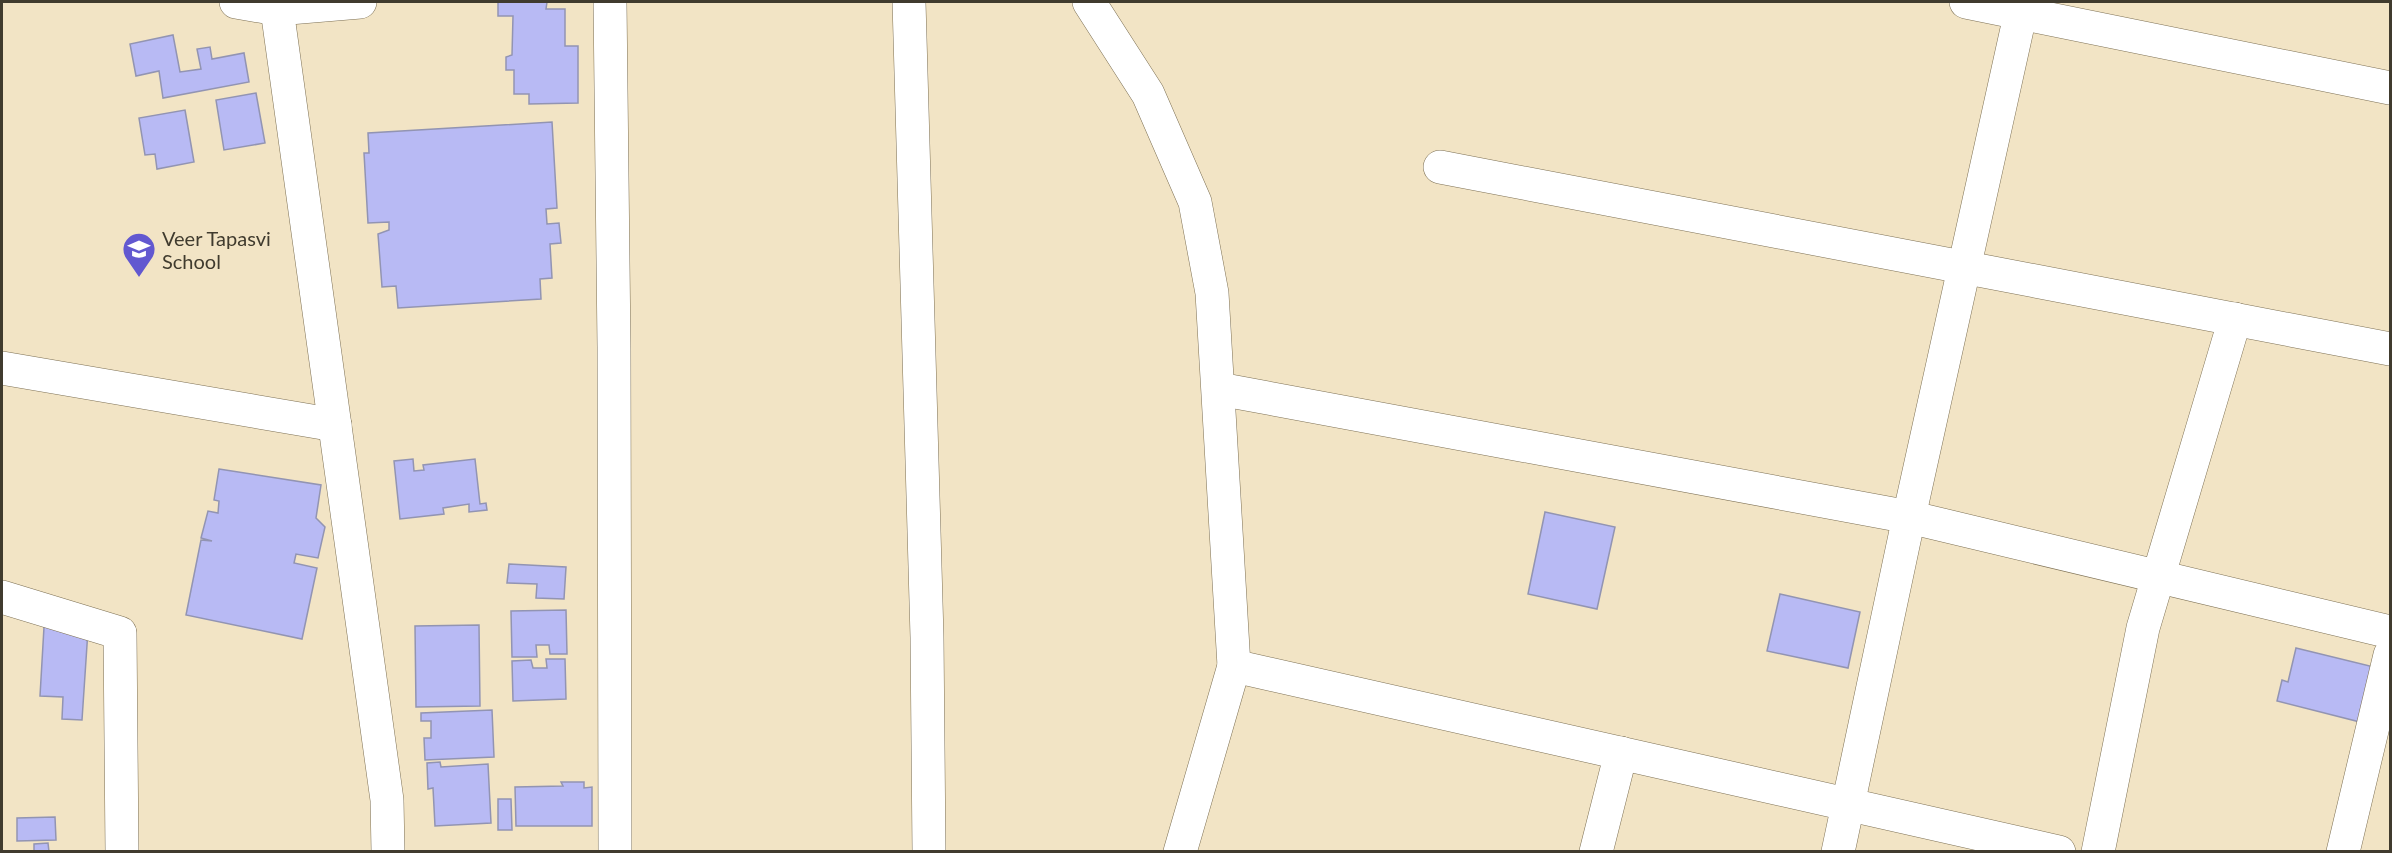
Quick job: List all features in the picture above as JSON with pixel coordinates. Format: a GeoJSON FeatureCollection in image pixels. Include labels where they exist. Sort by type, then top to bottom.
{"type":"FeatureCollection","features":[{"type":"Feature","properties":{"kind":"street"},"geometry":{"type":"LineString","coordinates":[[236,2],[276,5],[360,2]]}},
{"type":"Feature","properties":{"kind":"street"},"geometry":{"type":"LineString","coordinates":[[610,2],[614,347],[615,852]]}},
{"type":"Feature","properties":{"kind":"street"},"geometry":{"type":"LineString","coordinates":[[909,2],[927,637],[929,852]]}},
{"type":"Feature","properties":{"kind":"street"},"geometry":{"type":"LineString","coordinates":[[1089,2],[1148,94],[1195,202],[1212,293],[1234,666],[1180,852]]}},
{"type":"Feature","properties":{"kind":"street"},"geometry":{"type":"LineString","coordinates":[[1966,2],[2022,7],[2391,88]]}},
{"type":"Feature","properties":{"kind":"street"},"geometry":{"type":"LineString","coordinates":[[276,5],[387,800],[388,852]]}},
{"type":"Feature","properties":{"kind":"street"},"geometry":{"type":"LineString","coordinates":[[1838,852],[1909,517],[2022,7]]}},
{"type":"Feature","properties":{"kind":"street"},"geometry":{"type":"LineString","coordinates":[[1440,167],[2391,349]]}},
{"type":"Feature","properties":{"kind":"street"},"geometry":{"type":"LineString","coordinates":[[2098,852],[2143,628],[2235,319]]}},
{"type":"Feature","properties":{"kind":"street"},"geometry":{"type":"LineString","coordinates":[[2,368],[335,425]]}},
{"type":"Feature","properties":{"kind":"street"},"geometry":{"type":"LineString","coordinates":[[1219,389],[1909,517],[2391,632]]}},
{"type":"Feature","properties":{"kind":"street"},"geometry":{"type":"LineString","coordinates":[[2,597],[120,633],[122,852]]}},
{"type":"Feature","properties":{"kind":"street"},"geometry":{"type":"LineString","coordinates":[[2343,852],[2391,655]]}},
{"type":"Feature","properties":{"kind":"street"},"geometry":{"type":"LineString","coordinates":[[1234,666],[2059,852]]}},
{"type":"Feature","properties":{"kind":"street"},"geometry":{"type":"LineString","coordinates":[[1596,852],[1621,753]]}},
{"type":"Feature","properties":{"kind":"building"},"geometry":{"type":"Polygon","coordinates":[[[498,2],[547,2],[546,9],[565,9],[565,46],[578,46],[578,103],[529,104],[529,94],[514,94],[514,70],[506,70],[506,57],[512,55],[513,16],[498,16],[498,2]]]}},
{"type":"Feature","properties":{"kind":"building"},"geometry":{"type":"Polygon","coordinates":[[[173,35],[180,72],[201,69],[197,49],[210,47],[212,59],[244,53],[249,82],[163,98],[159,71],[136,76],[130,44],[173,35]]]}},
{"type":"Feature","properties":{"kind":"building"},"geometry":{"type":"Polygon","coordinates":[[[256,93],[265,143],[224,150],[216,100],[256,93]]]}},
{"type":"Feature","properties":{"kind":"building"},"geometry":{"type":"Polygon","coordinates":[[[185,110],[194,162],[157,169],[155,154],[145,155],[139,118],[185,110]]]}},
{"type":"Feature","properties":{"kind":"building"},"geometry":{"type":"Polygon","coordinates":[[[552,122],[557,208],[546,209],[547,224],[559,223],[561,243],[550,244],[552,278],[540,279],[541,299],[398,308],[396,286],[382,287],[378,234],[389,230],[389,222],[368,223],[364,153],[369,153],[368,133],[552,122]]]}},
{"type":"Feature","properties":{"kind":"building"},"geometry":{"type":"Polygon","coordinates":[[[413,459],[414,471],[424,470],[423,465],[475,459],[480,504],[486,503],[487,510],[469,512],[469,504],[443,508],[444,514],[400,519],[394,461],[413,459]]]}},
{"type":"Feature","properties":{"kind":"building"},"geometry":{"type":"Polygon","coordinates":[[[219,469],[321,485],[316,518],[325,527],[318,558],[296,554],[294,563],[317,568],[302,639],[186,615],[201,540],[212,541],[201,538],[208,511],[218,513],[219,501],[214,500],[219,469]]]}},
{"type":"Feature","properties":{"kind":"building"},"geometry":{"type":"Polygon","coordinates":[[[1545,512],[1615,527],[1597,609],[1528,594],[1545,512]]]}},
{"type":"Feature","properties":{"kind":"building"},"geometry":{"type":"Polygon","coordinates":[[[509,564],[566,567],[564,599],[536,598],[537,584],[507,583],[509,564]]]}},
{"type":"Feature","properties":{"kind":"building"},"geometry":{"type":"Polygon","coordinates":[[[1780,594],[1860,612],[1848,668],[1767,651],[1780,594]]]}},
{"type":"Feature","properties":{"kind":"building"},"geometry":{"type":"Polygon","coordinates":[[[566,610],[567,654],[550,654],[549,645],[536,645],[537,657],[512,657],[511,611],[566,610]]]}},
{"type":"Feature","properties":{"kind":"building"},"geometry":{"type":"Polygon","coordinates":[[[479,625],[480,706],[416,707],[415,626],[479,625]]]}},
{"type":"Feature","properties":{"kind":"building"},"geometry":{"type":"Polygon","coordinates":[[[44,627],[88,630],[82,720],[62,719],[63,697],[40,696],[44,627]]]}},
{"type":"Feature","properties":{"kind":"building"},"geometry":{"type":"Polygon","coordinates":[[[2296,648],[2374,667],[2360,722],[2277,701],[2282,680],[2288,682],[2296,648]]]}},
{"type":"Feature","properties":{"kind":"building"},"geometry":{"type":"Polygon","coordinates":[[[546,659],[565,659],[566,699],[513,701],[512,661],[531,660],[533,668],[547,668],[546,659]]]}},
{"type":"Feature","properties":{"kind":"building"},"geometry":{"type":"Polygon","coordinates":[[[492,710],[494,757],[425,760],[424,738],[431,738],[431,721],[421,721],[421,713],[492,710]]]}},
{"type":"Feature","properties":{"kind":"building"},"geometry":{"type":"Polygon","coordinates":[[[440,762],[441,767],[488,764],[491,823],[435,826],[433,788],[428,789],[427,763],[440,762]]]}},
{"type":"Feature","properties":{"kind":"building"},"geometry":{"type":"Polygon","coordinates":[[[561,782],[584,782],[584,788],[592,787],[592,826],[516,826],[515,787],[563,786],[561,782]]]}},
{"type":"Feature","properties":{"kind":"building"},"geometry":{"type":"Polygon","coordinates":[[[498,799],[511,799],[512,830],[498,830],[498,799]]]}},
{"type":"Feature","properties":{"kind":"building"},"geometry":{"type":"Polygon","coordinates":[[[55,817],[56,840],[17,841],[17,818],[55,817]]]}},
{"type":"Feature","properties":{"kind":"building"},"geometry":{"type":"Polygon","coordinates":[[[48,843],[49,852],[34,852],[34,844],[48,843]]]}},
{"type":"Feature","properties":{"kind":"place","name":"Veer Tapasvi School"},"geometry":{"type":"Point","coordinates":[139,278]}}]}
